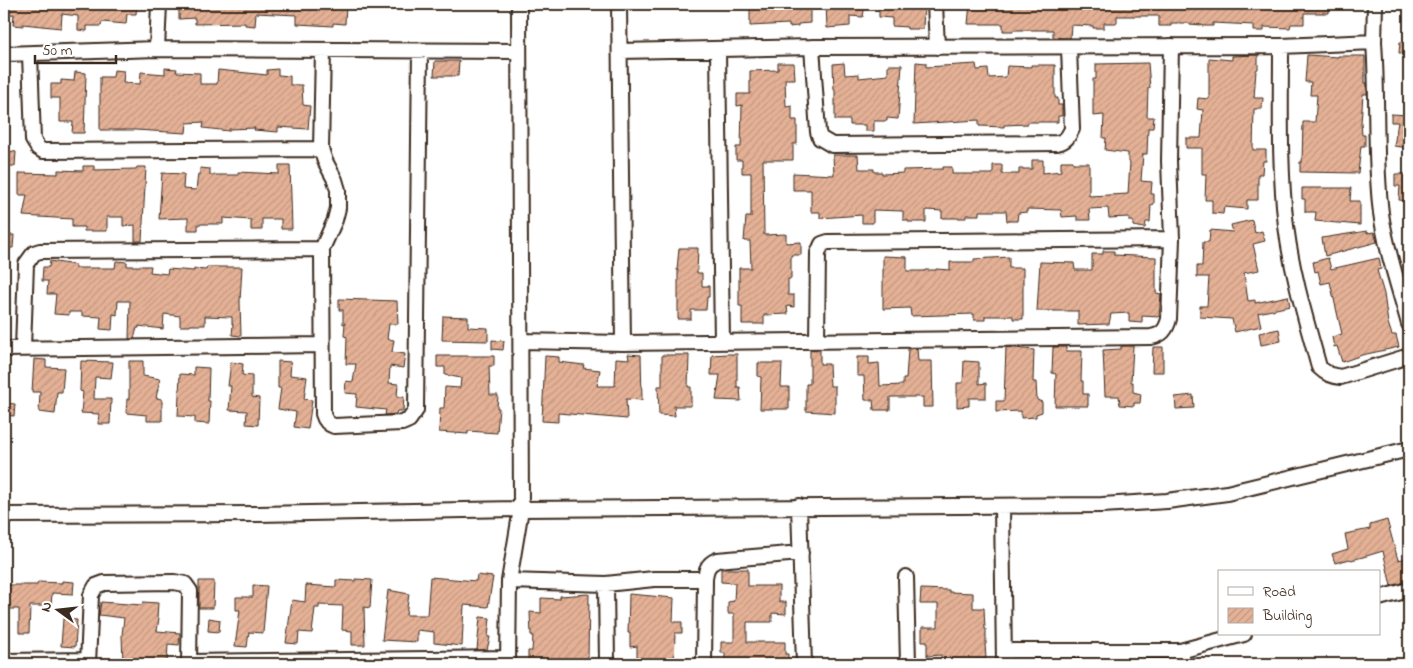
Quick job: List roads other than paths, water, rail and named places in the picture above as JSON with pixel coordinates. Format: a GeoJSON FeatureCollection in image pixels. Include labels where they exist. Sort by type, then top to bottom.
{"type":"FeatureCollection","features":[{"type":"Feature","properties":{"kind":"street"},"geometry":{"type":"LineString","coordinates":[[157,49],[158,4]]}},
{"type":"Feature","properties":{"kind":"street"},"geometry":{"type":"LineString","coordinates":[[4,662],[88,662],[91,595],[96,586],[104,583],[174,582],[185,584],[190,591],[189,663],[508,661],[509,581],[521,509],[519,4]]}},
{"type":"Feature","properties":{"kind":"street"},"geometry":{"type":"LineString","coordinates":[[619,4],[622,343]]}},
{"type":"Feature","properties":{"kind":"street"},"geometry":{"type":"LineString","coordinates":[[935,4],[937,47]]}},
{"type":"Feature","properties":{"kind":"street"},"geometry":{"type":"LineString","coordinates":[[1375,4],[1374,42],[1381,210],[1384,230],[1409,324]]}},
{"type":"Feature","properties":{"kind":"street"},"geometry":{"type":"LineString","coordinates":[[620,51],[812,47],[1069,48],[1281,46],[1374,42]]}},
{"type":"Feature","properties":{"kind":"street"},"geometry":{"type":"LineString","coordinates":[[521,341],[622,343],[1160,336],[1166,329],[1169,319],[1172,239],[1169,161],[1171,46]]}},
{"type":"Feature","properties":{"kind":"street"},"geometry":{"type":"LineString","coordinates":[[1281,46],[1281,158],[1286,226],[1296,284],[1319,367],[1324,373],[1341,377],[1409,356]]}},
{"type":"Feature","properties":{"kind":"street"},"geometry":{"type":"LineString","coordinates":[[812,47],[818,132],[820,138],[832,145],[1057,143],[1064,141],[1072,128],[1069,48]]}},
{"type":"Feature","properties":{"kind":"street"},"geometry":{"type":"LineString","coordinates":[[4,54],[157,49],[518,51]]}},
{"type":"Feature","properties":{"kind":"street"},"geometry":{"type":"LineString","coordinates":[[323,50],[321,149],[338,190],[338,208],[335,220],[322,248],[323,414],[324,420],[334,426],[402,423],[409,420],[416,410],[420,51]]}},
{"type":"Feature","properties":{"kind":"street"},"geometry":{"type":"LineString","coordinates":[[718,50],[722,342]]}},
{"type":"Feature","properties":{"kind":"street"},"geometry":{"type":"LineString","coordinates":[[30,54],[33,140],[38,148],[43,151],[321,149]]}},
{"type":"Feature","properties":{"kind":"street"},"geometry":{"type":"LineString","coordinates":[[817,341],[818,254],[822,244],[828,242],[1172,239]]}},
{"type":"Feature","properties":{"kind":"street"},"geometry":{"type":"LineString","coordinates":[[23,348],[26,264],[34,253],[40,251],[322,248]]}},
{"type":"Feature","properties":{"kind":"street"},"geometry":{"type":"LineString","coordinates":[[4,349],[322,345]]}},
{"type":"Feature","properties":{"kind":"street"},"geometry":{"type":"LineString","coordinates":[[4,515],[258,514],[799,506],[1102,505],[1227,493],[1409,450]]}},
{"type":"Feature","properties":{"kind":"street"},"geometry":{"type":"LineString","coordinates":[[799,506],[804,664]]}},
{"type":"Feature","properties":{"kind":"street"},"geometry":{"type":"LineString","coordinates":[[1002,506],[1004,658],[1182,658],[1239,636]]}},
{"type":"Feature","properties":{"kind":"street"},"geometry":{"type":"LineString","coordinates":[[704,664],[705,578],[710,563],[717,560],[801,553]]}},
{"type":"Feature","properties":{"kind":"street"},"geometry":{"type":"LineString","coordinates":[[906,577],[908,664]]}},
{"type":"Feature","properties":{"kind":"street"},"geometry":{"type":"LineString","coordinates":[[509,581],[606,584],[654,579],[705,578]]}},
{"type":"Feature","properties":{"kind":"street"},"geometry":{"type":"LineString","coordinates":[[606,584],[607,664]]}},
{"type":"Feature","properties":{"kind":"street"},"geometry":{"type":"LineString","coordinates":[[1380,598],[1409,590]]}}]}
